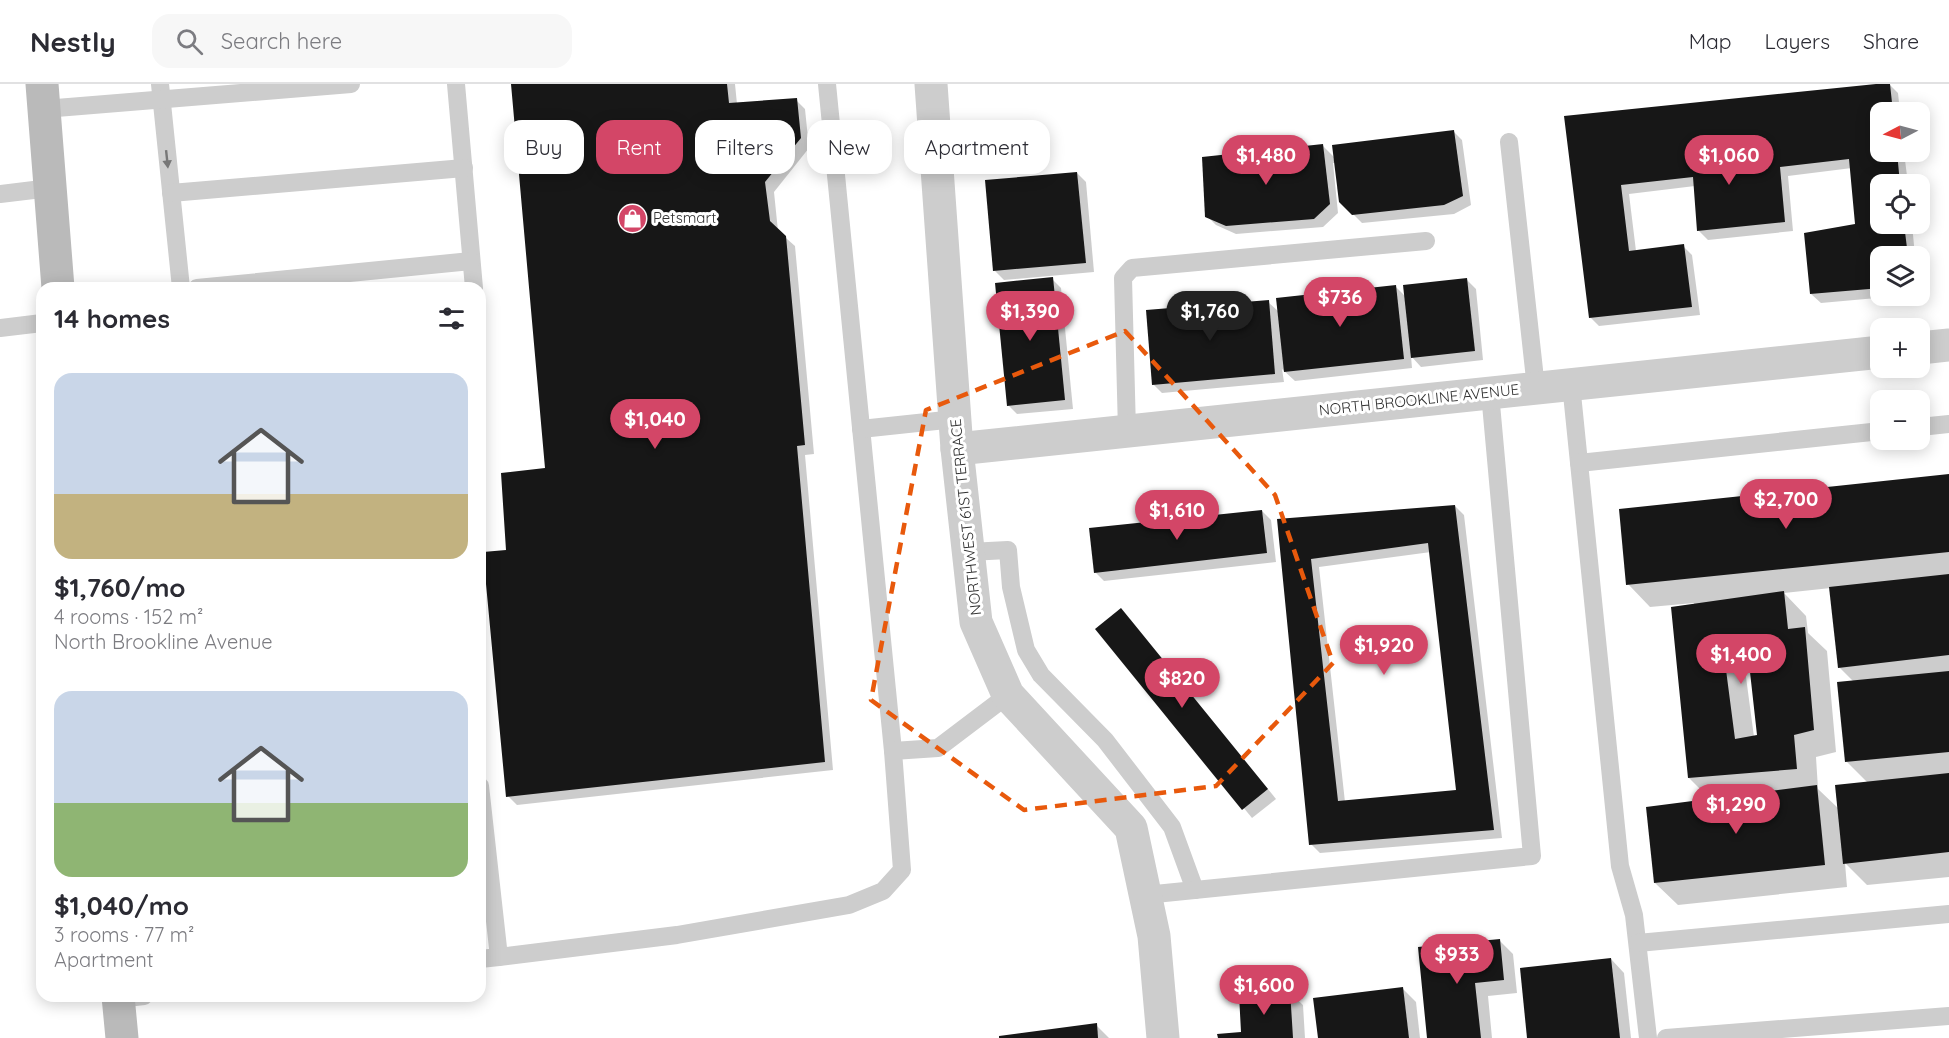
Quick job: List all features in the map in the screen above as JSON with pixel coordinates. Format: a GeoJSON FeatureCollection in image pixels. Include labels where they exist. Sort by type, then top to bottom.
{"type":"FeatureCollection","features":[{"type":"Feature","properties":{"kind":"main road"},"geometry":{"type":"LineString","coordinates":[[43,97],[58,282]]}},
{"type":"Feature","properties":{"kind":"main road"},"geometry":{"type":"LineString","coordinates":[[122,1038],[126,1002]]}},
{"type":"Feature","properties":{"kind":"street","name":"NORTHWEST 61ST TERRACE"},"geometry":{"type":"LineString","coordinates":[[931,84],[956,434],[976,622],[1008,695],[1131,828],[1154,936],[1163,1038]]}},
{"type":"Feature","properties":{"kind":"street"},"geometry":{"type":"LineString","coordinates":[[1930,347],[1949,345]]}},
{"type":"Feature","properties":{"kind":"street","name":"NORTH BROOKLINE AVENUE"},"geometry":{"type":"LineString","coordinates":[[956,434],[1126,431],[1870,353]]}},
{"type":"Feature","properties":{"kind":"lane"},"geometry":{"type":"LineString","coordinates":[[43,97],[351,84]]}},
{"type":"Feature","properties":{"kind":"lane"},"geometry":{"type":"LineString","coordinates":[[456,84],[473,282]]}},
{"type":"Feature","properties":{"kind":"lane"},"geometry":{"type":"LineString","coordinates":[[486,958],[689,933],[849,905],[883,891],[902,870],[893,751],[826,84]]}},
{"type":"Feature","properties":{"kind":"lane"},"geometry":{"type":"LineString","coordinates":[[160,92],[180,282]]}},
{"type":"Feature","properties":{"kind":"lane"},"geometry":{"type":"LineString","coordinates":[[1509,142],[1536,388]]}},
{"type":"Feature","properties":{"kind":"lane"},"geometry":{"type":"LineString","coordinates":[[171,193],[464,168]]}},
{"type":"Feature","properties":{"kind":"lane"},"geometry":{"type":"LineString","coordinates":[[0,194],[50,188]]}},
{"type":"Feature","properties":{"kind":"lane"},"geometry":{"type":"LineString","coordinates":[[1126,431],[1123,278],[1132,268],[1426,242]]}},
{"type":"Feature","properties":{"kind":"lane"},"geometry":{"type":"LineString","coordinates":[[258,282],[471,261]]}},
{"type":"Feature","properties":{"kind":"lane"},"geometry":{"type":"LineString","coordinates":[[0,328],[36,324]]}},
{"type":"Feature","properties":{"kind":"lane"},"geometry":{"type":"LineString","coordinates":[[1571,384],[1620,866],[1634,915],[1648,1038]]}},
{"type":"Feature","properties":{"kind":"lane"},"geometry":{"type":"LineString","coordinates":[[1145,895],[1532,855],[1490,393]]}},
{"type":"Feature","properties":{"kind":"lane"},"geometry":{"type":"LineString","coordinates":[[1930,426],[1949,424]]}},
{"type":"Feature","properties":{"kind":"lane"},"geometry":{"type":"LineString","coordinates":[[861,429],[956,434]]}},
{"type":"Feature","properties":{"kind":"lane"},"geometry":{"type":"LineString","coordinates":[[1580,463],[1870,432]]}},
{"type":"Feature","properties":{"kind":"lane"},"geometry":{"type":"LineString","coordinates":[[969,552],[1008,550],[1011,587],[1026,651],[1041,675],[1105,740],[1172,827],[1195,890]]}},
{"type":"Feature","properties":{"kind":"lane"},"geometry":{"type":"LineString","coordinates":[[893,751],[938,748],[1008,695]]}},
{"type":"Feature","properties":{"kind":"lane"},"geometry":{"type":"LineString","coordinates":[[486,887],[499,957]]}},
{"type":"Feature","properties":{"kind":"lane"},"geometry":{"type":"LineString","coordinates":[[1638,943],[1949,914]]}},
{"type":"Feature","properties":{"kind":"lane"},"geometry":{"type":"LineString","coordinates":[[1666,1038],[1949,1016]]}},
{"type":"Feature","properties":{"kind":"highlighted area"},"geometry":{"type":"Polygon","coordinates":[[[1125,331],[1275,495],[1333,663],[1216,786],[1024,810],[871,700],[926,410],[1125,331]]]}},
{"type":"Feature","properties":{"kind":"building"},"geometry":{"type":"Polygon","coordinates":[[[511,84],[727,84],[729,103],[797,98],[801,138],[795,145],[795,120],[695,120],[695,174],[772,174],[765,182],[770,221],[786,236],[805,445],[797,446],[825,762],[506,797],[486,584],[486,552],[506,550],[501,473],[545,468],[519,174],[584,174],[584,120],[514,120],[511,84]]]}},
{"type":"Feature","properties":{"kind":"building"},"geometry":{"type":"Polygon","coordinates":[[[1890,84],[1892,102],[1870,102],[1870,162],[1898,162],[1899,174],[1870,174],[1870,234],[1905,234],[1907,246],[1870,246],[1870,289],[1810,294],[1804,233],[1855,224],[1849,159],[1780,167],[1785,222],[1697,231],[1693,177],[1621,185],[1629,251],[1684,244],[1692,307],[1589,318],[1564,116],[1890,84]]]}},
{"type":"Feature","properties":{"kind":"building"},"geometry":{"type":"Polygon","coordinates":[[[1454,130],[1463,196],[1444,205],[1352,215],[1339,202],[1332,145],[1454,130]]]}},
{"type":"Feature","properties":{"kind":"building"},"geometry":{"type":"Polygon","coordinates":[[[1323,144],[1330,204],[1314,219],[1226,226],[1205,217],[1202,157],[1323,144]]]}},
{"type":"Feature","properties":{"kind":"building"},"geometry":{"type":"Polygon","coordinates":[[[1077,172],[1086,263],[993,271],[985,180],[1077,172]]]}},
{"type":"Feature","properties":{"kind":"building"},"geometry":{"type":"Polygon","coordinates":[[[1053,277],[1065,400],[1007,406],[995,283],[1053,277]]]}},
{"type":"Feature","properties":{"kind":"building"},"geometry":{"type":"Polygon","coordinates":[[[1467,278],[1475,351],[1411,358],[1403,285],[1467,278]]]}},
{"type":"Feature","properties":{"kind":"building"},"geometry":{"type":"Polygon","coordinates":[[[1396,285],[1404,359],[1284,372],[1276,298],[1396,285]]]}},
{"type":"Feature","properties":{"kind":"building"},"geometry":{"type":"Polygon","coordinates":[[[1269,300],[1275,374],[1152,385],[1146,310],[1269,300]]]}},
{"type":"Feature","properties":{"kind":"building"},"geometry":{"type":"Polygon","coordinates":[[[1949,474],[1949,552],[1626,585],[1619,509],[1949,474]]]}},
{"type":"Feature","properties":{"kind":"building"},"geometry":{"type":"Polygon","coordinates":[[[1455,505],[1494,830],[1309,845],[1277,519],[1455,505]],[[1428,543],[1311,559],[1338,801],[1456,790],[1428,543]]]}},
{"type":"Feature","properties":{"kind":"building"},"geometry":{"type":"Polygon","coordinates":[[[1262,510],[1267,553],[1094,573],[1089,528],[1262,510]]]}},
{"type":"Feature","properties":{"kind":"building"},"geometry":{"type":"Polygon","coordinates":[[[1949,574],[1949,655],[1838,668],[1829,587],[1949,574]]]}},
{"type":"Feature","properties":{"kind":"building"},"geometry":{"type":"Polygon","coordinates":[[[1784,591],[1788,629],[1805,627],[1814,730],[1794,735],[1797,769],[1688,778],[1671,607],[1784,591]],[[1746,636],[1722,639],[1735,739],[1757,735],[1746,636]]]}},
{"type":"Feature","properties":{"kind":"building"},"geometry":{"type":"Polygon","coordinates":[[[1121,608],[1268,789],[1242,810],[1095,629],[1121,608]]]}},
{"type":"Feature","properties":{"kind":"building"},"geometry":{"type":"Polygon","coordinates":[[[1949,671],[1949,752],[1845,762],[1837,682],[1949,671]]]}},
{"type":"Feature","properties":{"kind":"building"},"geometry":{"type":"Polygon","coordinates":[[[1949,773],[1949,852],[1843,864],[1835,785],[1949,773]]]}},
{"type":"Feature","properties":{"kind":"building"},"geometry":{"type":"Polygon","coordinates":[[[1817,785],[1825,865],[1654,883],[1646,807],[1817,785]]]}},
{"type":"Feature","properties":{"kind":"building"},"geometry":{"type":"Polygon","coordinates":[[[1500,939],[1504,980],[1475,983],[1481,1038],[1427,1038],[1418,947],[1500,939]]]}},
{"type":"Feature","properties":{"kind":"building"},"geometry":{"type":"Polygon","coordinates":[[[1611,958],[1620,1038],[1527,1038],[1520,968],[1611,958]]]}},
{"type":"Feature","properties":{"kind":"building"},"geometry":{"type":"Polygon","coordinates":[[[1403,987],[1409,1038],[1318,1038],[1313,998],[1403,987]]]}},
{"type":"Feature","properties":{"kind":"building"},"geometry":{"type":"Polygon","coordinates":[[[1290,990],[1293,1038],[1218,1038],[1217,1034],[1241,1032],[1239,994],[1290,990]]]}},
{"type":"Feature","properties":{"kind":"building"},"geometry":{"type":"Polygon","coordinates":[[[1097,1023],[1098,1038],[999,1038],[999,1036],[1097,1023]]]}},
{"type":"Feature","properties":{"kind":"place","name":"Petsmart"},"geometry":{"type":"Point","coordinates":[632,218]}}]}
